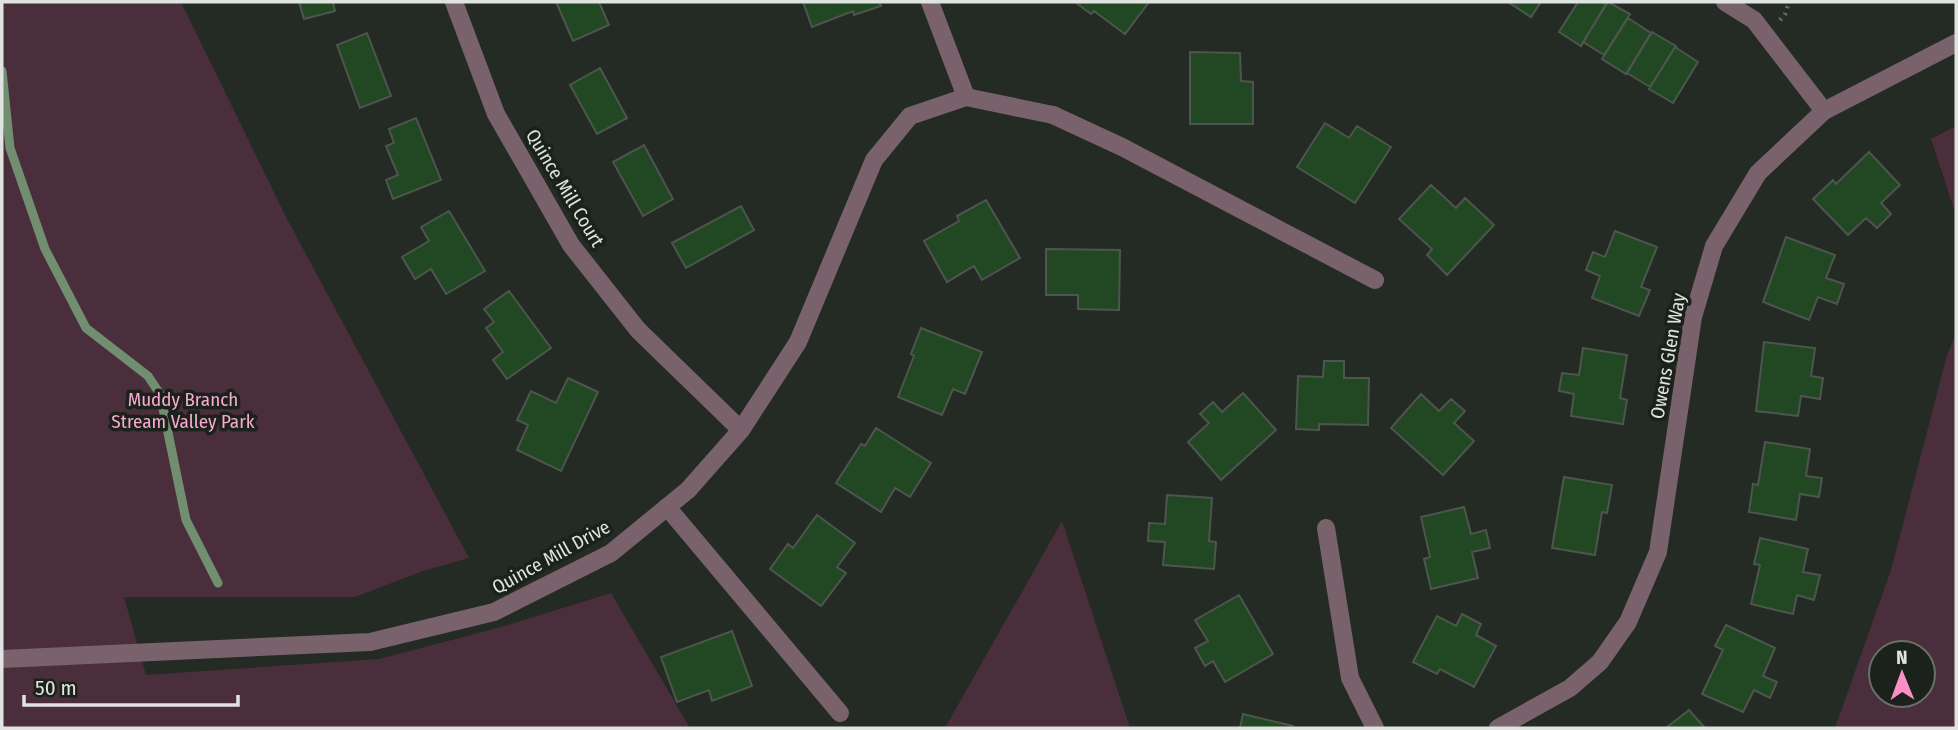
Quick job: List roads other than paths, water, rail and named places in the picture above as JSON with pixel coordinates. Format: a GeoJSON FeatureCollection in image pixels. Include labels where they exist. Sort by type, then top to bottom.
{"type":"FeatureCollection","features":[{"type":"Feature","properties":{"kind":"street","name":"Quince Mill Court"},"geometry":{"type":"LineString","coordinates":[[454,2],[496,114],[571,245],[638,330],[741,430]]}},
{"type":"Feature","properties":{"kind":"street"},"geometry":{"type":"LineString","coordinates":[[930,2],[966,97],[1054,115],[1122,147],[1376,280]]}},
{"type":"Feature","properties":{"kind":"street"},"geometry":{"type":"LineString","coordinates":[[1726,2],[1754,20],[1824,111]]}},
{"type":"Feature","properties":{"kind":"street","name":"Owens Glen Way"},"geometry":{"type":"LineString","coordinates":[[1498,728],[1570,688],[1601,662],[1628,622],[1658,552],[1693,317],[1714,246],[1758,173],[1824,111],[1956,43]]}},
{"type":"Feature","properties":{"kind":"street","name":"Quince Mill Drive"},"geometry":{"type":"LineString","coordinates":[[2,659],[370,642],[494,612],[611,553],[688,490],[741,430],[798,342],[874,160],[910,116],[966,97]]}},
{"type":"Feature","properties":{"kind":"street"},"geometry":{"type":"LineString","coordinates":[[667,507],[840,713]]}},
{"type":"Feature","properties":{"kind":"street"},"geometry":{"type":"LineString","coordinates":[[1326,528],[1350,678],[1375,728]]}},
{"type":"Feature","properties":{"kind":"waterway"},"geometry":{"type":"LineString","coordinates":[[2,71],[10,148],[45,249],[86,328],[148,376],[160,394],[186,520],[218,583]]}},
{"type":"Feature","properties":{"kind":"park label","name":"Muddy Branch Stream Valley Park"},"geometry":{"type":"Point","coordinates":[183,410]}}]}
